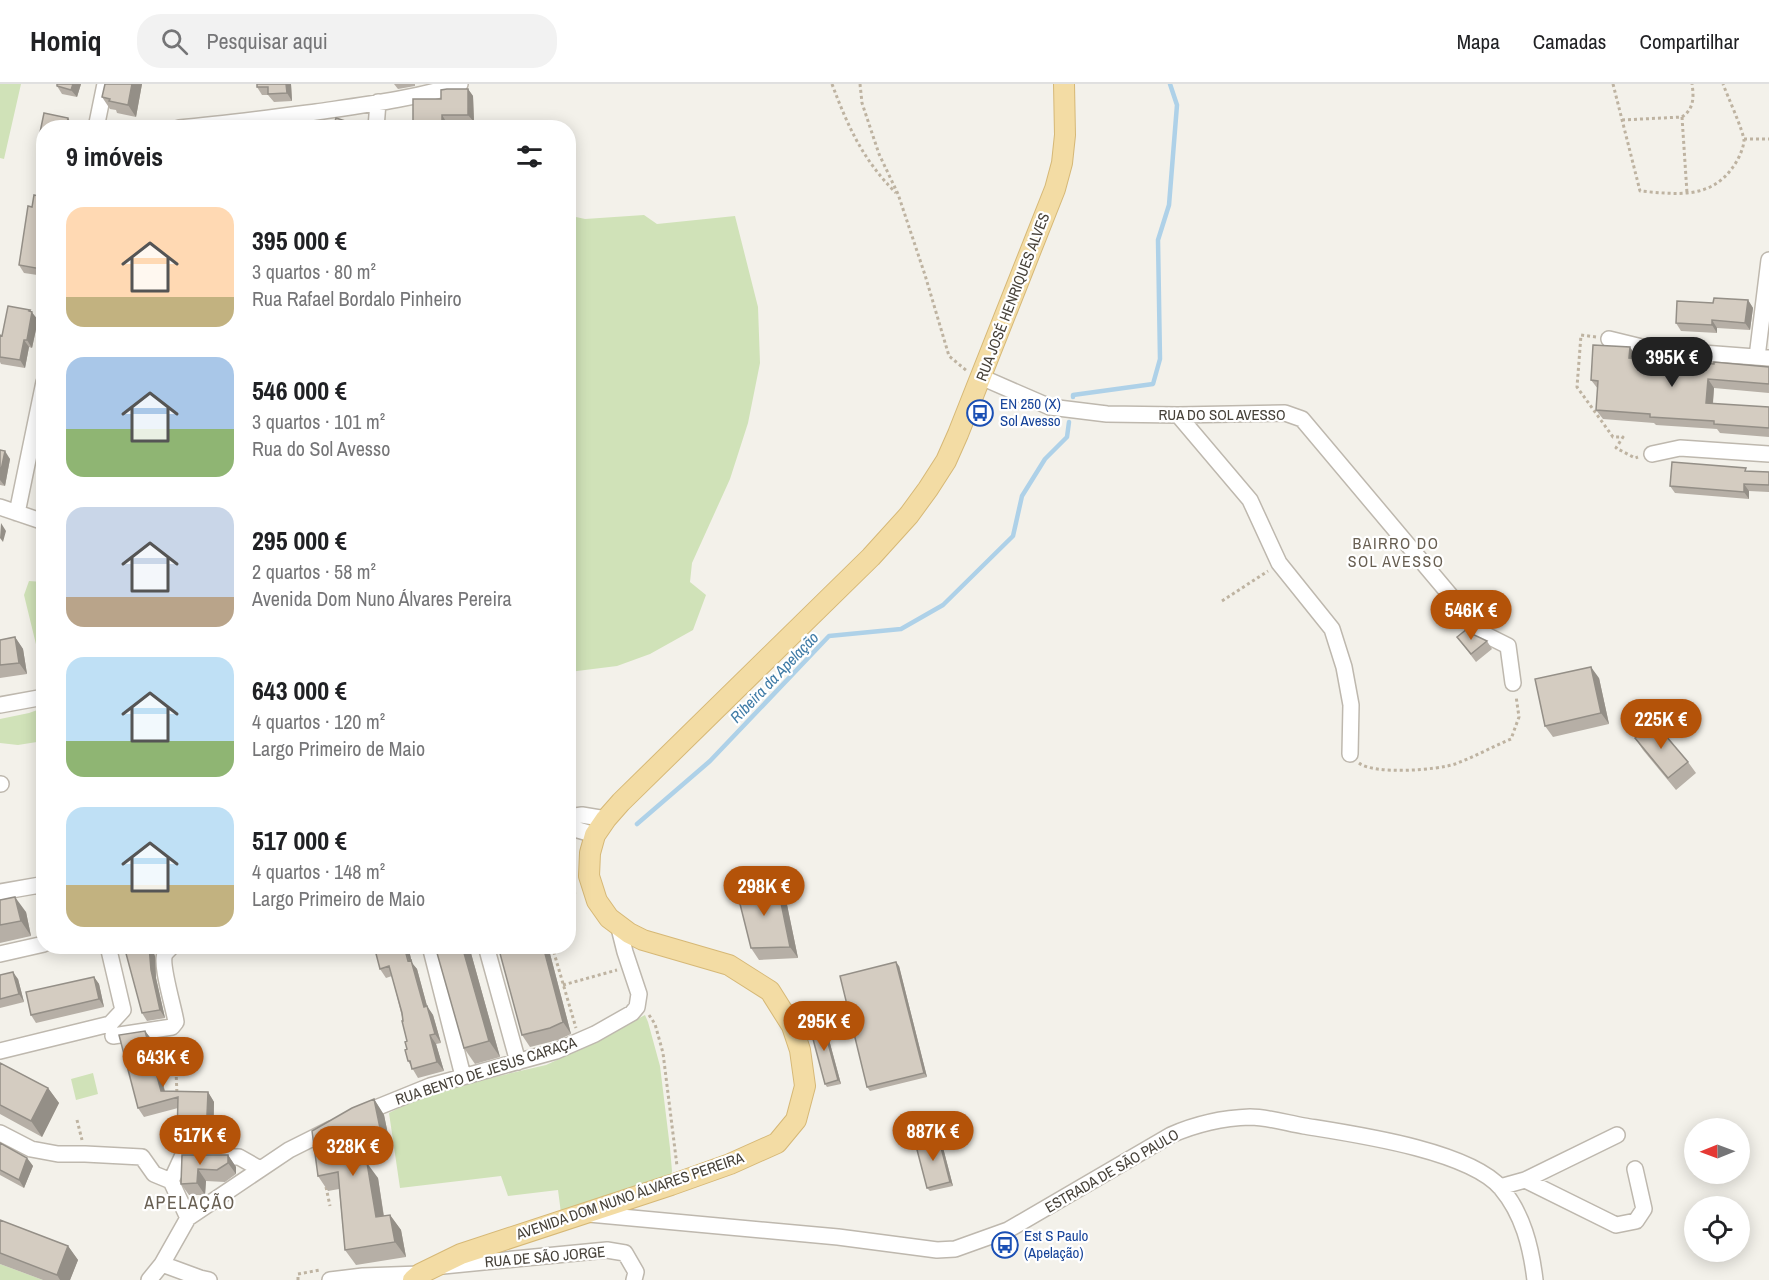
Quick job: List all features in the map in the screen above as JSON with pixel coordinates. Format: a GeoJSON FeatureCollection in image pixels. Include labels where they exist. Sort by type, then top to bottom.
{"type":"FeatureCollection","features":[{"type":"Feature","properties":{"kind":"main road","name":"RUA JOSÉ HENRIQUES ALVES"},"geometry":{"type":"LineString","coordinates":[[601,827],[621,802],[832,597],[903,522],[928,489],[946,460],[958,434],[1055,189],[1062,164],[1065,135],[1064,84]]}},
{"type":"Feature","properties":{"kind":"main road","name":"AVENIDA DOM NUNO ÁLVARES PEREIRA"},"geometry":{"type":"LineString","coordinates":[[423,1274],[461,1254],[730,1164],[777,1143],[796,1120],[805,1086],[800,1050],[792,1026],[770,991],[729,965],[643,940],[619,928],[602,910],[591,886],[588,864],[601,827]]}},
{"type":"Feature","properties":{"kind":"street"},"geometry":{"type":"LineString","coordinates":[[98,120],[105,84]]}},
{"type":"Feature","properties":{"kind":"street"},"geometry":{"type":"LineString","coordinates":[[262,120],[378,102],[458,85]]}},
{"type":"Feature","properties":{"kind":"street"},"geometry":{"type":"LineString","coordinates":[[377,120],[378,102]]}},
{"type":"Feature","properties":{"kind":"street"},"geometry":{"type":"LineString","coordinates":[[1609,339],[1650,349],[1763,358],[1769,260]]}},
{"type":"Feature","properties":{"kind":"street","name":"RUA DO SOL AVESSO"},"geometry":{"type":"LineString","coordinates":[[981,377],[1050,407],[1107,414],[1286,413],[1302,418],[1482,633],[1508,646],[1513,683]]}},
{"type":"Feature","properties":{"kind":"street"},"geometry":{"type":"LineString","coordinates":[[1178,415],[1250,500],[1279,563],[1332,629],[1344,667],[1351,705],[1350,754]]}},
{"type":"Feature","properties":{"kind":"street"},"geometry":{"type":"LineString","coordinates":[[16,513],[36,419]]}},
{"type":"Feature","properties":{"kind":"street"},"geometry":{"type":"LineString","coordinates":[[1652,454],[1680,448],[1769,454]]}},
{"type":"Feature","properties":{"kind":"street"},"geometry":{"type":"LineString","coordinates":[[0,507],[36,519]]}},
{"type":"Feature","properties":{"kind":"street"},"geometry":{"type":"LineString","coordinates":[[0,705],[36,698]]}},
{"type":"Feature","properties":{"kind":"street"},"geometry":{"type":"LineString","coordinates":[[576,816],[582,815],[601,827]]}},
{"type":"Feature","properties":{"kind":"street"},"geometry":{"type":"LineString","coordinates":[[576,827],[601,827]]}},
{"type":"Feature","properties":{"kind":"street"},"geometry":{"type":"LineString","coordinates":[[0,892],[36,886]]}},
{"type":"Feature","properties":{"kind":"street"},"geometry":{"type":"LineString","coordinates":[[619,928],[638,986],[639,1000]]}},
{"type":"Feature","properties":{"kind":"street"},"geometry":{"type":"LineString","coordinates":[[0,954],[36,946]]}},
{"type":"Feature","properties":{"kind":"street"},"geometry":{"type":"LineString","coordinates":[[0,1051],[110,1024],[123,1010],[110,954]]}},
{"type":"Feature","properties":{"kind":"street"},"geometry":{"type":"LineString","coordinates":[[113,1036],[172,1027],[176,1022],[163,968],[165,954]]}},
{"type":"Feature","properties":{"kind":"street"},"geometry":{"type":"LineString","coordinates":[[432,954],[463,1076]]}},
{"type":"Feature","properties":{"kind":"street"},"geometry":{"type":"LineString","coordinates":[[488,954],[518,1062]]}},
{"type":"Feature","properties":{"kind":"street","name":"RUA BENTO DE JESUS CARAÇA"},"geometry":{"type":"LineString","coordinates":[[188,1218],[289,1150],[344,1122],[430,1086],[556,1051],[595,1034],[632,1013],[639,1000]]}},
{"type":"Feature","properties":{"kind":"street","name":"ESTRADA DE SÃO PAULO"},"geometry":{"type":"LineString","coordinates":[[583,1214],[838,1237],[937,1250],[956,1249],[1008,1230],[1171,1135],[1212,1121],[1253,1117],[1365,1136],[1451,1158],[1478,1170],[1500,1187],[1519,1214],[1532,1254],[1535,1280]]}},
{"type":"Feature","properties":{"kind":"street"},"geometry":{"type":"LineString","coordinates":[[0,1133],[31,1149],[58,1154],[142,1157],[154,1174],[171,1181],[188,1218],[162,1264],[149,1280]]}},
{"type":"Feature","properties":{"kind":"street"},"geometry":{"type":"LineString","coordinates":[[1500,1187],[1525,1179],[1617,1135]]}},
{"type":"Feature","properties":{"kind":"street"},"geometry":{"type":"LineString","coordinates":[[171,1181],[182,1156],[239,1157],[260,1169]]}},
{"type":"Feature","properties":{"kind":"street"},"geometry":{"type":"LineString","coordinates":[[1525,1179],[1616,1225],[1636,1221],[1644,1209],[1635,1169]]}},
{"type":"Feature","properties":{"kind":"street","name":"RUA DE SÃO JORGE"},"geometry":{"type":"LineString","coordinates":[[423,1274],[607,1250],[625,1253],[636,1272],[634,1280]]}},
{"type":"Feature","properties":{"kind":"street"},"geometry":{"type":"LineString","coordinates":[[162,1264],[209,1280]]}},
{"type":"Feature","properties":{"kind":"street"},"geometry":{"type":"LineString","coordinates":[[325,1275],[423,1274]]}},
{"type":"Feature","properties":{"kind":"path"},"geometry":{"type":"LineString","coordinates":[[832,84],[858,147],[884,181],[898,194]]}},
{"type":"Feature","properties":{"kind":"path"},"geometry":{"type":"LineString","coordinates":[[860,84],[865,113],[879,154],[898,194],[949,356],[965,370],[981,377]]}},
{"type":"Feature","properties":{"kind":"path"},"geometry":{"type":"LineString","coordinates":[[1613,84],[1640,191],[1688,194],[1712,187],[1726,176],[1738,160],[1744,139],[1723,84]]}},
{"type":"Feature","properties":{"kind":"path"},"geometry":{"type":"LineString","coordinates":[[1622,120],[1682,117],[1690,112],[1692,84]]}},
{"type":"Feature","properties":{"kind":"path"},"geometry":{"type":"LineString","coordinates":[[1682,117],[1688,194]]}},
{"type":"Feature","properties":{"kind":"path"},"geometry":{"type":"LineString","coordinates":[[1744,139],[1769,139]]}},
{"type":"Feature","properties":{"kind":"path"},"geometry":{"type":"LineString","coordinates":[[1609,339],[1581,335],[1577,387],[1613,437],[1623,437],[1616,448],[1635,458],[1652,454]]}},
{"type":"Feature","properties":{"kind":"path"},"geometry":{"type":"LineString","coordinates":[[1222,601],[1279,563]]}},
{"type":"Feature","properties":{"kind":"path"},"geometry":{"type":"LineString","coordinates":[[1350,754],[1361,766],[1378,770],[1418,770],[1454,764],[1511,739],[1519,717],[1513,683]]}},
{"type":"Feature","properties":{"kind":"path"},"geometry":{"type":"LineString","coordinates":[[554,954],[580,1041]]}},
{"type":"Feature","properties":{"kind":"path"},"geometry":{"type":"LineString","coordinates":[[562,986],[630,966]]}},
{"type":"Feature","properties":{"kind":"path"},"geometry":{"type":"LineString","coordinates":[[639,1000],[655,1024],[663,1053],[678,1183]]}},
{"type":"Feature","properties":{"kind":"path"},"geometry":{"type":"LineString","coordinates":[[176,1071],[178,1103]]}},
{"type":"Feature","properties":{"kind":"path"},"geometry":{"type":"LineString","coordinates":[[77,1120],[85,1154]]}},
{"type":"Feature","properties":{"kind":"path"},"geometry":{"type":"LineString","coordinates":[[325,1184],[330,1206]]}},
{"type":"Feature","properties":{"kind":"path"},"geometry":{"type":"LineString","coordinates":[[298,1280],[298,1274],[325,1275]]}},
{"type":"Feature","properties":{"kind":"green space"},"geometry":{"type":"Polygon","coordinates":[[[0,84],[21,84],[4,159],[0,158],[0,84]]]}},
{"type":"Feature","properties":{"kind":"green space"},"geometry":{"type":"Polygon","coordinates":[[[644,215],[657,224],[735,216],[758,307],[760,363],[748,423],[730,479],[692,563],[690,582],[706,595],[693,630],[650,654],[617,666],[576,671],[576,217],[585,219],[644,215]]]}},
{"type":"Feature","properties":{"kind":"green space"},"geometry":{"type":"Polygon","coordinates":[[[29,581],[36,582],[36,644],[24,595],[29,581]]]}},
{"type":"Feature","properties":{"kind":"green space"},"geometry":{"type":"Polygon","coordinates":[[[36,710],[36,742],[18,745],[0,743],[0,719],[36,710]]]}},
{"type":"Feature","properties":{"kind":"green space"},"geometry":{"type":"Polygon","coordinates":[[[645,1015],[660,1066],[670,1148],[671,1177],[561,1213],[558,1190],[508,1196],[501,1176],[400,1188],[389,1113],[430,1092],[546,1065],[645,1015]]]}},
{"type":"Feature","properties":{"kind":"green space"},"geometry":{"type":"Polygon","coordinates":[[[93,1073],[98,1094],[76,1100],[71,1079],[93,1073]]]}},
{"type":"Feature","properties":{"kind":"green space"},"geometry":{"type":"Polygon","coordinates":[[[0,1264],[43,1280],[0,1280],[0,1264]]]}},
{"type":"Feature","properties":{"kind":"building"},"geometry":{"type":"Polygon","coordinates":[[[57,84],[73,84],[71,90],[57,86],[57,84]]]}},
{"type":"Feature","properties":{"kind":"building"},"geometry":{"type":"Polygon","coordinates":[[[105,84],[132,84],[128,105],[102,97],[105,84]]]}},
{"type":"Feature","properties":{"kind":"building"},"geometry":{"type":"Polygon","coordinates":[[[257,84],[286,84],[287,93],[268,94],[268,87],[257,87],[257,84]]]}},
{"type":"Feature","properties":{"kind":"building"},"geometry":{"type":"Polygon","coordinates":[[[468,89],[468,115],[442,115],[442,120],[413,120],[413,99],[441,99],[441,90],[468,89]]]}},
{"type":"Feature","properties":{"kind":"building"},"geometry":{"type":"Polygon","coordinates":[[[44,113],[68,118],[68,120],[43,120],[44,113]]]}},
{"type":"Feature","properties":{"kind":"building"},"geometry":{"type":"Polygon","coordinates":[[[34,195],[36,195],[36,268],[19,265],[28,206],[32,207],[34,195]]]}},
{"type":"Feature","properties":{"kind":"building"},"geometry":{"type":"Polygon","coordinates":[[[1714,298],[1748,300],[1745,323],[1712,320],[1712,325],[1676,323],[1677,301],[1713,303],[1714,298]]]}},
{"type":"Feature","properties":{"kind":"building"},"geometry":{"type":"Polygon","coordinates":[[[8,306],[32,312],[27,340],[24,340],[20,360],[0,357],[0,335],[2,336],[8,306]]]}},
{"type":"Feature","properties":{"kind":"building"},"geometry":{"type":"Polygon","coordinates":[[[1593,345],[1630,347],[1629,358],[1769,367],[1769,384],[1708,379],[1706,403],[1769,407],[1769,428],[1596,410],[1598,381],[1591,380],[1593,345]]]}},
{"type":"Feature","properties":{"kind":"building"},"geometry":{"type":"Polygon","coordinates":[[[0,450],[5,451],[0,475],[0,450]]]}},
{"type":"Feature","properties":{"kind":"building"},"geometry":{"type":"Polygon","coordinates":[[[1672,462],[1769,472],[1769,485],[1744,484],[1744,492],[1670,486],[1672,462]]]}},
{"type":"Feature","properties":{"kind":"building"},"geometry":{"type":"Polygon","coordinates":[[[1467,629],[1487,641],[1471,654],[1457,637],[1467,629]]]}},
{"type":"Feature","properties":{"kind":"building"},"geometry":{"type":"Polygon","coordinates":[[[15,637],[19,663],[0,665],[0,640],[15,637]]]}},
{"type":"Feature","properties":{"kind":"building"},"geometry":{"type":"Polygon","coordinates":[[[1591,667],[1601,713],[1545,726],[1535,679],[1591,667]]]}},
{"type":"Feature","properties":{"kind":"building"},"geometry":{"type":"Polygon","coordinates":[[[1654,722],[1688,762],[1668,778],[1635,738],[1654,722]]]}},
{"type":"Feature","properties":{"kind":"building"},"geometry":{"type":"Polygon","coordinates":[[[777,883],[790,947],[751,948],[737,892],[777,883]]]}},
{"type":"Feature","properties":{"kind":"building"},"geometry":{"type":"Polygon","coordinates":[[[15,897],[21,921],[0,925],[0,900],[15,897]]]}},
{"type":"Feature","properties":{"kind":"building"},"geometry":{"type":"Polygon","coordinates":[[[126,954],[150,954],[160,1010],[142,1013],[126,954]]]}},
{"type":"Feature","properties":{"kind":"building"},"geometry":{"type":"Polygon","coordinates":[[[376,954],[406,954],[408,961],[411,960],[424,1007],[427,1006],[435,1034],[430,1035],[437,1062],[412,1069],[405,1050],[407,1041],[402,1013],[389,966],[380,969],[376,954]]]}},
{"type":"Feature","properties":{"kind":"building"},"geometry":{"type":"Polygon","coordinates":[[[437,954],[464,954],[489,1041],[464,1048],[437,954]]]}},
{"type":"Feature","properties":{"kind":"building"},"geometry":{"type":"Polygon","coordinates":[[[500,954],[545,954],[563,1022],[522,1035],[500,954]]]}},
{"type":"Feature","properties":{"kind":"building"},"geometry":{"type":"Polygon","coordinates":[[[896,962],[924,1073],[867,1087],[840,976],[896,962]]]}},
{"type":"Feature","properties":{"kind":"building"},"geometry":{"type":"Polygon","coordinates":[[[13,972],[19,994],[0,999],[0,975],[13,972]]]}},
{"type":"Feature","properties":{"kind":"building"},"geometry":{"type":"Polygon","coordinates":[[[94,977],[99,999],[31,1015],[26,992],[94,977]]]}},
{"type":"Feature","properties":{"kind":"building"},"geometry":{"type":"Polygon","coordinates":[[[822,1021],[838,1080],[825,1084],[809,1024],[822,1021]]]}},
{"type":"Feature","properties":{"kind":"building"},"geometry":{"type":"Polygon","coordinates":[[[145,1031],[161,1091],[208,1092],[206,1138],[177,1138],[178,1097],[138,1108],[119,1035],[145,1031]]]}},
{"type":"Feature","properties":{"kind":"building"},"geometry":{"type":"Polygon","coordinates":[[[0,1063],[48,1088],[31,1121],[0,1105],[0,1063]]]}},
{"type":"Feature","properties":{"kind":"building"},"geometry":{"type":"Polygon","coordinates":[[[374,1099],[380,1128],[345,1143],[349,1167],[367,1163],[376,1217],[390,1215],[395,1242],[345,1250],[338,1172],[318,1176],[312,1131],[352,1108],[374,1099]]]}},
{"type":"Feature","properties":{"kind":"building"},"geometry":{"type":"Polygon","coordinates":[[[938,1136],[950,1182],[927,1188],[915,1142],[938,1136]]]}},
{"type":"Feature","properties":{"kind":"building"},"geometry":{"type":"Polygon","coordinates":[[[0,1143],[27,1158],[19,1180],[0,1170],[0,1143]]]}},
{"type":"Feature","properties":{"kind":"building"},"geometry":{"type":"Polygon","coordinates":[[[182,1155],[228,1155],[228,1163],[217,1170],[198,1169],[197,1183],[181,1184],[182,1155]]]}},
{"type":"Feature","properties":{"kind":"building"},"geometry":{"type":"Polygon","coordinates":[[[0,1220],[68,1246],[57,1275],[0,1253],[0,1220]]]}},
{"type":"Feature","properties":{"kind":"waterway","name":"Ribeira da Apelação"},"geometry":{"type":"LineString","coordinates":[[1073,397],[1073,395],[1153,384],[1160,359],[1158,240],[1169,205],[1177,105],[1170,84]]}},
{"type":"Feature","properties":{"kind":"waterway","name":"Ribeira da Apelação"},"geometry":{"type":"LineString","coordinates":[[637,824],[710,761],[829,636],[901,629],[943,605],[1013,536],[1022,496],[1045,459],[1067,437],[1069,422]]}},
{"type":"Feature","properties":{"kind":"place","name":"EN 250 (X) Sol Avesso"},"geometry":{"type":"Point","coordinates":[980,413]}},
{"type":"Feature","properties":{"kind":"place","name":"Est S Paulo (Apelação)"},"geometry":{"type":"Point","coordinates":[1005,1245]}},
{"type":"Feature","properties":{"kind":"district","name":"BAIRRO DO SOL AVESSO"},"geometry":{"type":"Point","coordinates":[1396,552]}},
{"type":"Feature","properties":{"kind":"district","name":"APELAÇÃO"},"geometry":{"type":"Point","coordinates":[190,1203]}}]}
